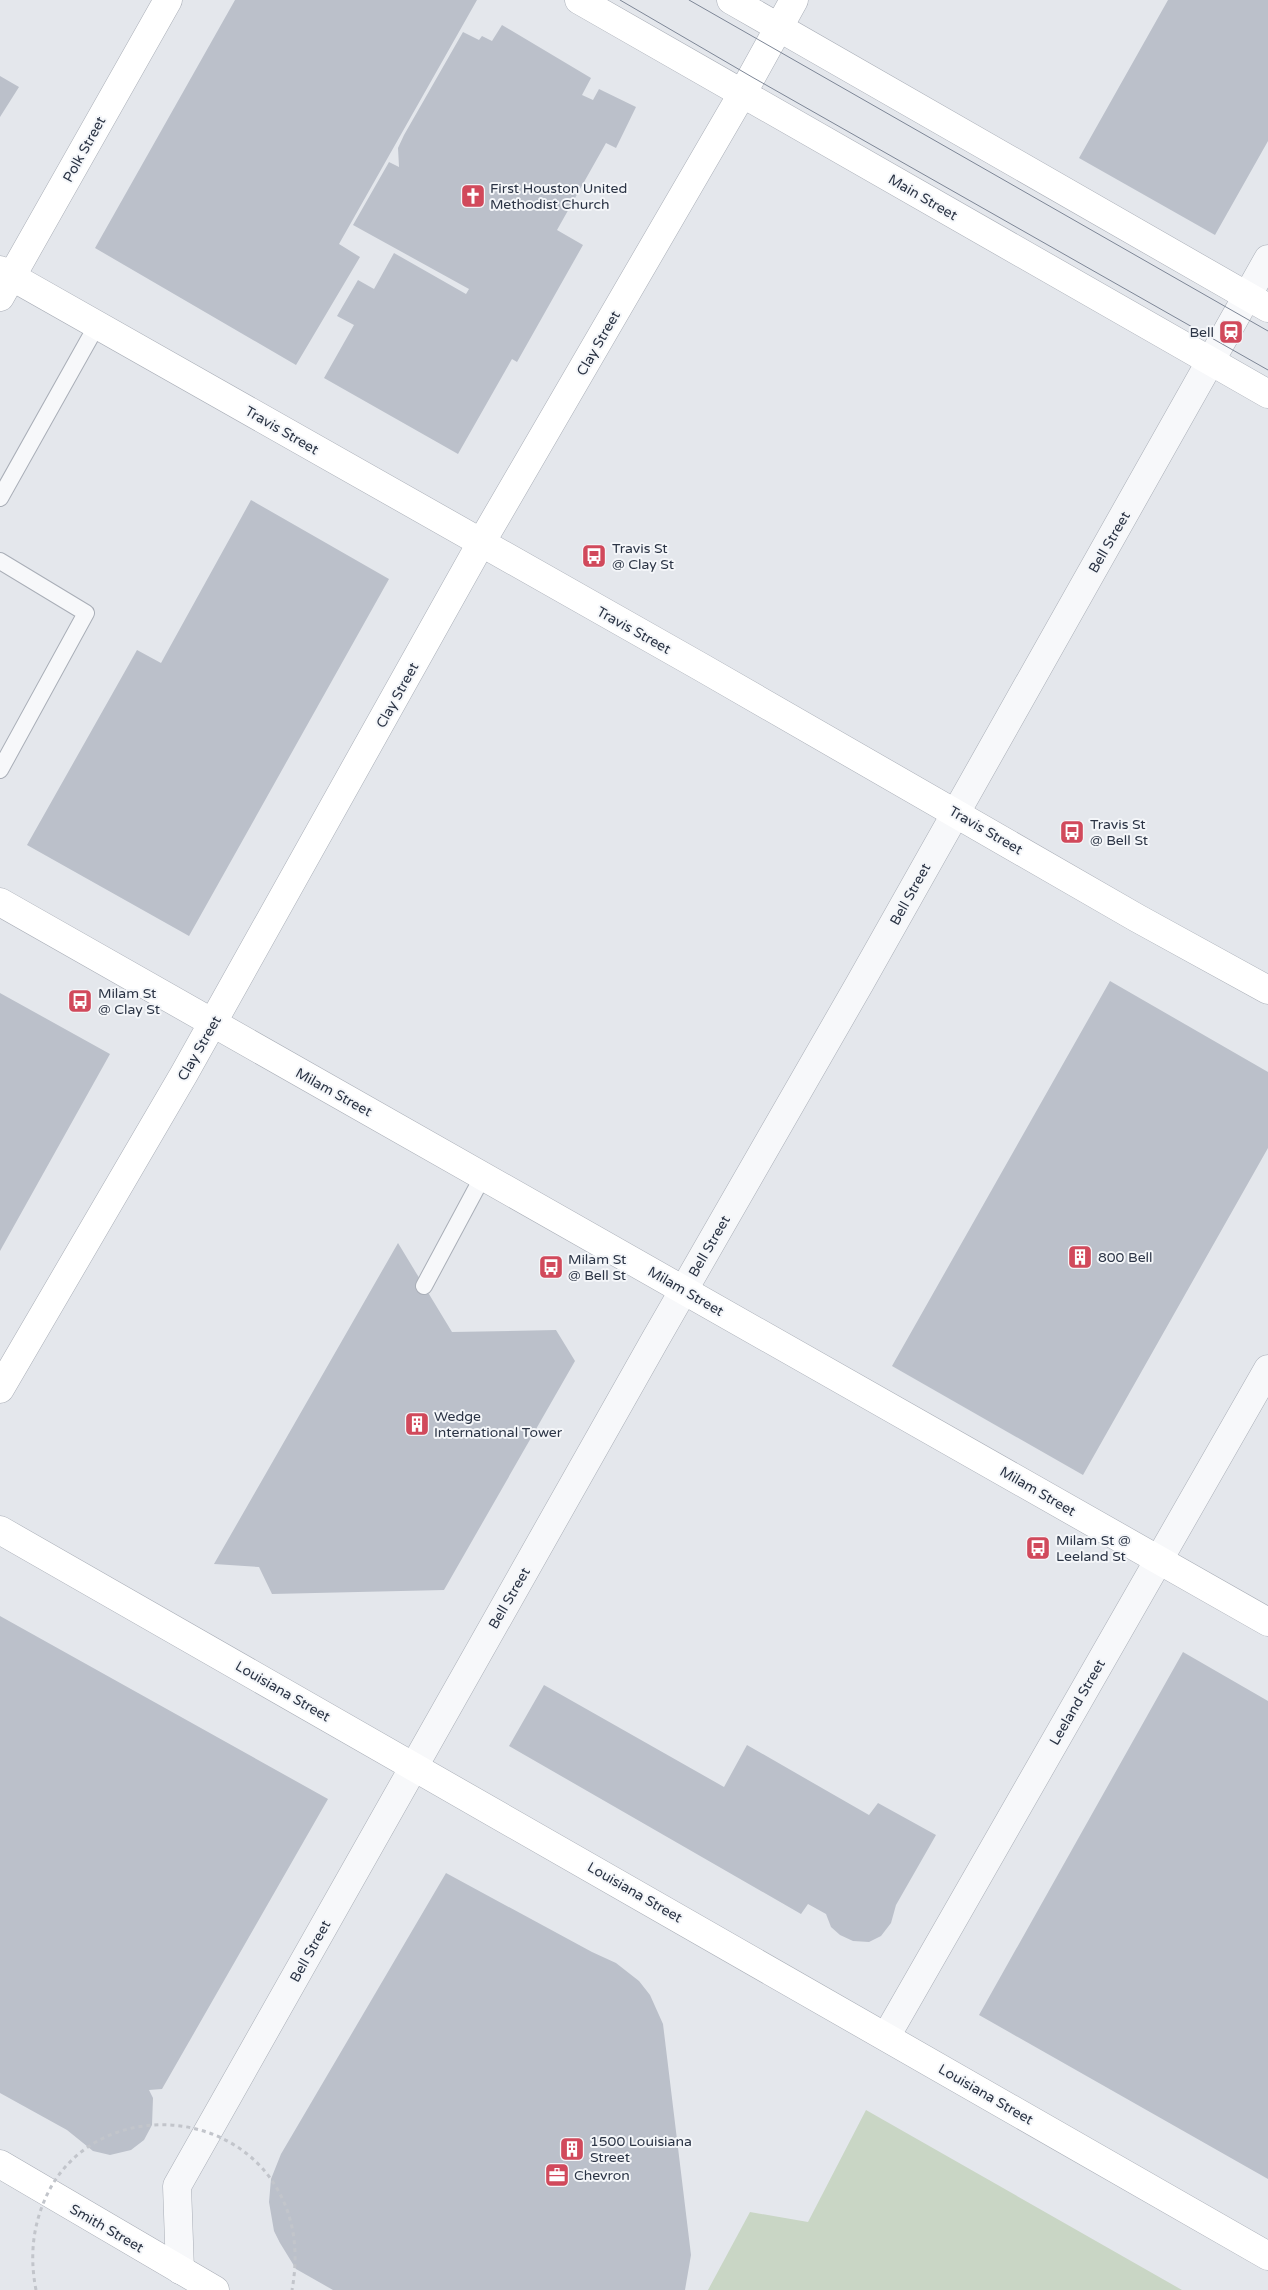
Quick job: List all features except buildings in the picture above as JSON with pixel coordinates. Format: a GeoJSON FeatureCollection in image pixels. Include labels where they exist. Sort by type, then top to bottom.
{"type":"FeatureCollection","features":[{"type":"Feature","properties":{"kind":"main road","name":"Polk Street"},"geometry":{"type":"LineString","coordinates":[[4,281],[168,0]]}},
{"type":"Feature","properties":{"kind":"main road","name":"Main Street"},"geometry":{"type":"LineString","coordinates":[[579,0],[1268,394]]}},
{"type":"Feature","properties":{"kind":"main road"},"geometry":{"type":"LineString","coordinates":[[731,0],[1258,302]]}},
{"type":"Feature","properties":{"kind":"main road","name":"Clay Street"},"geometry":{"type":"LineString","coordinates":[[0,1389],[213,1023],[481,543],[742,94],[794,0]]}},
{"type":"Feature","properties":{"kind":"main road","name":"Travis Street"},"geometry":{"type":"LineString","coordinates":[[4,281],[96,324],[1138,918],[1268,990]]}},
{"type":"Feature","properties":{"kind":"main road","name":"Milam Street"},"geometry":{"type":"LineString","coordinates":[[0,902],[1268,1622]]}},
{"type":"Feature","properties":{"kind":"main road","name":"Louisiana Street"},"geometry":{"type":"LineString","coordinates":[[0,1530],[886,2035],[1268,2256]]}},
{"type":"Feature","properties":{"kind":"main road","name":"Smith Street"},"geometry":{"type":"LineString","coordinates":[[0,2164],[215,2290]]}},
{"type":"Feature","properties":{"kind":"street","name":"Bell Street"},"geometry":{"type":"LineString","coordinates":[[180,2270],[177,2186],[684,1290],[865,975],[955,812],[1211,361],[1258,302],[1268,259]]}},
{"type":"Feature","properties":{"kind":"street","name":"Leeland Street"},"geometry":{"type":"LineString","coordinates":[[886,2035],[1268,1369]]}},
{"type":"Feature","properties":{"kind":"lane"},"geometry":{"type":"LineString","coordinates":[[0,498],[96,324]]}},
{"type":"Feature","properties":{"kind":"lane"},"geometry":{"type":"LineString","coordinates":[[0,561],[86,613],[0,770]]}},
{"type":"Feature","properties":{"kind":"lane"},"geometry":{"type":"LineString","coordinates":[[424,1286],[483,1176]]}},
{"type":"Feature","properties":{"kind":"path"},"geometry":{"type":"LineString","coordinates":[[36,2290],[32,2267],[33,2239],[40,2212],[51,2186],[68,2165],[94,2143],[112,2134],[138,2126],[165,2124],[189,2126],[227,2140],[254,2160],[271,2179],[283,2198],[292,2221],[296,2269],[292,2290]]}},
{"type":"Feature","properties":{"kind":"green space"},"geometry":{"type":"Polygon","coordinates":[[[866,2110],[1182,2290],[708,2290],[750,2212],[808,2222],[866,2110]]]}},
{"type":"Feature","properties":{"kind":"tram line"},"geometry":{"type":"LineString","coordinates":[[620,0],[1268,370]]}},
{"type":"Feature","properties":{"kind":"tram line"},"geometry":{"type":"LineString","coordinates":[[689,0],[1268,331]]}},
{"type":"Feature","properties":{"kind":"place","name":"First Houston United Methodist Church"},"geometry":{"type":"Point","coordinates":[473,196]}},
{"type":"Feature","properties":{"kind":"place","name":"Bell"},"geometry":{"type":"Point","coordinates":[1231,332]}},
{"type":"Feature","properties":{"kind":"place","name":"Travis St @ Clay St"},"geometry":{"type":"Point","coordinates":[594,556]}},
{"type":"Feature","properties":{"kind":"place","name":"Travis St @ Bell St"},"geometry":{"type":"Point","coordinates":[1072,832]}},
{"type":"Feature","properties":{"kind":"place","name":"Milam St @ Clay St"},"geometry":{"type":"Point","coordinates":[80,1001]}},
{"type":"Feature","properties":{"kind":"place","name":"800 Bell"},"geometry":{"type":"Point","coordinates":[1080,1257]}},
{"type":"Feature","properties":{"kind":"place","name":"Milam St @ Bell St"},"geometry":{"type":"Point","coordinates":[551,1267]}},
{"type":"Feature","properties":{"kind":"place","name":"Wedge International Tower"},"geometry":{"type":"Point","coordinates":[417,1424]}},
{"type":"Feature","properties":{"kind":"place","name":"Milam St @ Leeland St"},"geometry":{"type":"Point","coordinates":[1038,1548]}},
{"type":"Feature","properties":{"kind":"place","name":"1500 Louisiana Street"},"geometry":{"type":"Point","coordinates":[572,2149]}},
{"type":"Feature","properties":{"kind":"place","name":"Chevron"},"geometry":{"type":"Point","coordinates":[557,2175]}}]}
